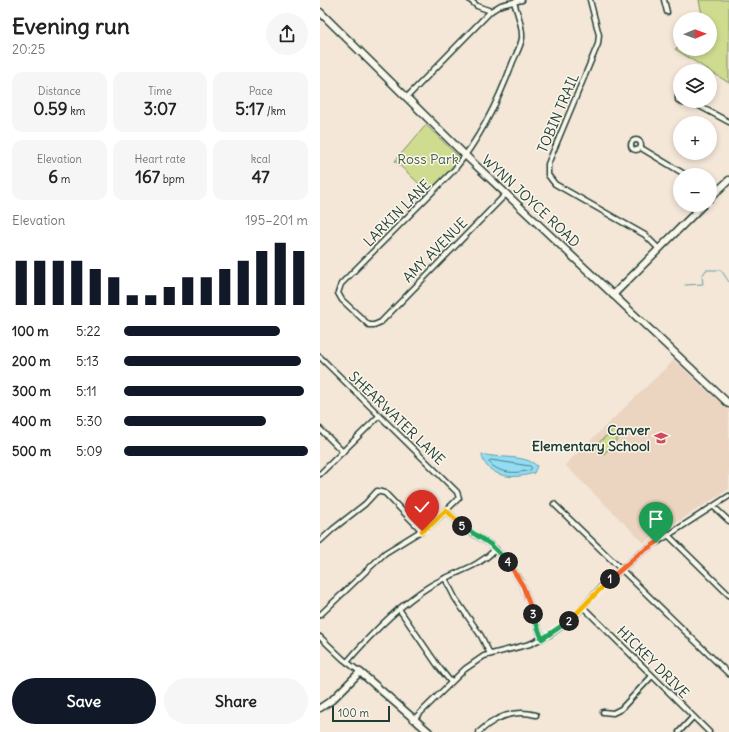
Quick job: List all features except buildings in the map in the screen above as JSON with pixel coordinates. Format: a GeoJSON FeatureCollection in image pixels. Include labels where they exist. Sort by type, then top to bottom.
{"type":"FeatureCollection","features":[{"type":"Feature","properties":{"kind":"street"},"geometry":{"type":"LineString","coordinates":[[470,0],[477,6],[491,11]]}},
{"type":"Feature","properties":{"kind":"street"},"geometry":{"type":"LineString","coordinates":[[407,97],[491,11],[501,5],[522,0]]}},
{"type":"Feature","properties":{"kind":"street","name":"TOBIN TRAIL"},"geometry":{"type":"LineString","coordinates":[[590,0],[599,35],[598,44],[548,164],[548,175],[555,184],[645,235],[659,249]]}},
{"type":"Feature","properties":{"kind":"street"},"geometry":{"type":"LineString","coordinates":[[664,0],[667,12]]}},
{"type":"Feature","properties":{"kind":"street","name":"LARKIN LANE"},"geometry":{"type":"LineString","coordinates":[[381,322],[374,325],[369,325],[342,300],[338,293],[341,284],[435,191],[466,156],[492,113],[522,38],[521,26],[514,2]]}},
{"type":"Feature","properties":{"kind":"street","name":"WYNN JOYCE ROAD"},"geometry":{"type":"LineString","coordinates":[[320,12],[466,156],[729,404]]}},
{"type":"Feature","properties":{"kind":"street"},"geometry":{"type":"LineString","coordinates":[[702,108],[729,122]]}},
{"type":"Feature","properties":{"kind":"street"},"geometry":{"type":"LineString","coordinates":[[640,148],[674,168]]}},
{"type":"Feature","properties":{"kind":"street"},"geometry":{"type":"LineString","coordinates":[[717,191],[729,180]]}},
{"type":"Feature","properties":{"kind":"street","name":"AMY AVENUE"},"geometry":{"type":"LineString","coordinates":[[381,322],[506,194]]}},
{"type":"Feature","properties":{"kind":"street"},"geometry":{"type":"LineString","coordinates":[[613,294],[696,212]]}},
{"type":"Feature","properties":{"kind":"street","name":"SHEARWATER LANE"},"geometry":{"type":"LineString","coordinates":[[320,357],[457,492],[459,498],[446,510]]}},
{"type":"Feature","properties":{"kind":"street"},"geometry":{"type":"LineString","coordinates":[[320,474],[379,416]]}},
{"type":"Feature","properties":{"kind":"street"},"geometry":{"type":"LineString","coordinates":[[320,429],[343,452]]}},
{"type":"Feature","properties":{"kind":"street"},"geometry":{"type":"LineString","coordinates":[[320,541],[333,528],[365,504],[377,491],[385,493],[422,531]]}},
{"type":"Feature","properties":{"kind":"street"},"geometry":{"type":"LineString","coordinates":[[413,720],[450,681],[469,666],[490,654],[542,639],[560,628],[583,607],[601,587],[639,554],[729,496]]}},
{"type":"Feature","properties":{"kind":"street"},"geometry":{"type":"LineString","coordinates":[[554,504],[729,674]]}},
{"type":"Feature","properties":{"kind":"street"},"geometry":{"type":"LineString","coordinates":[[714,507],[729,521]]}},
{"type":"Feature","properties":{"kind":"street"},"geometry":{"type":"LineString","coordinates":[[320,615],[384,553],[422,531],[432,524],[446,510],[464,528],[496,549],[509,563],[519,578],[542,639]]}},
{"type":"Feature","properties":{"kind":"street"},"geometry":{"type":"LineString","coordinates":[[668,535],[729,595]]}},
{"type":"Feature","properties":{"kind":"street"},"geometry":{"type":"LineString","coordinates":[[347,662],[399,609],[422,591],[445,578],[478,565],[496,549]]}},
{"type":"Feature","properties":{"kind":"street"},"geometry":{"type":"LineString","coordinates":[[445,578],[463,610],[481,636],[490,654]]}},
{"type":"Feature","properties":{"kind":"street","name":"HICKEY DRIVE"},"geometry":{"type":"LineString","coordinates":[[583,607],[709,732]]}},
{"type":"Feature","properties":{"kind":"street"},"geometry":{"type":"LineString","coordinates":[[399,609],[450,681]]}},
{"type":"Feature","properties":{"kind":"street"},"geometry":{"type":"LineString","coordinates":[[320,636],[347,662],[413,720],[429,732]]}},
{"type":"Feature","properties":{"kind":"street"},"geometry":{"type":"LineString","coordinates":[[320,708],[332,700],[360,672]]}},
{"type":"Feature","properties":{"kind":"street"},"geometry":{"type":"LineString","coordinates":[[603,712],[613,713],[621,709],[652,676]]}},
{"type":"Feature","properties":{"kind":"street"},"geometry":{"type":"LineString","coordinates":[[479,732],[486,725],[502,716],[521,712],[536,715]]}},
{"type":"Feature","properties":{"kind":"street"},"geometry":{"type":"LineString","coordinates":[[679,732],[693,717]]}},
{"type":"Feature","properties":{"kind":"shaded area","name":"Carver Elementary School"},"geometry":{"type":"Polygon","coordinates":[[[674,360],[729,411],[729,489],[644,543],[565,465],[674,360]]]}},
{"type":"Feature","properties":{"kind":"green space"},"geometry":{"type":"Polygon","coordinates":[[[699,0],[729,0],[729,83],[717,75],[717,64],[699,64],[686,56],[717,56],[717,12],[702,12],[699,0]]]}},
{"type":"Feature","properties":{"kind":"green space","name":"Ross Park"},"geometry":{"type":"Polygon","coordinates":[[[426,125],[460,158],[460,160],[429,193],[395,161],[426,125]]]}},
{"type":"Feature","properties":{"kind":"green space"},"geometry":{"type":"Polygon","coordinates":[[[615,428],[622,434],[604,454],[595,446],[615,428]]]}},
{"type":"Feature","properties":{"kind":"water"},"geometry":{"type":"Polygon","coordinates":[[[482,454],[519,458],[532,462],[537,466],[534,473],[528,475],[503,475],[487,466],[483,460],[482,454]]]}},
{"type":"Feature","properties":{"kind":"waterway"},"geometry":{"type":"LineString","coordinates":[[685,285],[703,284],[702,276],[706,270],[721,270],[729,282]]}},
{"type":"Feature","properties":{"kind":"place","name":"Carver Elementary School"},"geometry":{"type":"Point","coordinates":[661,438]}},
{"type":"Feature","properties":{"kind":"route"},"geometry":{"type":"LineString","coordinates":[[422,531],[432,524],[446,510],[464,528],[496,549],[509,563],[519,578],[542,639],[552,634],[572,618],[601,587],[639,554],[656,543]]}}]}
